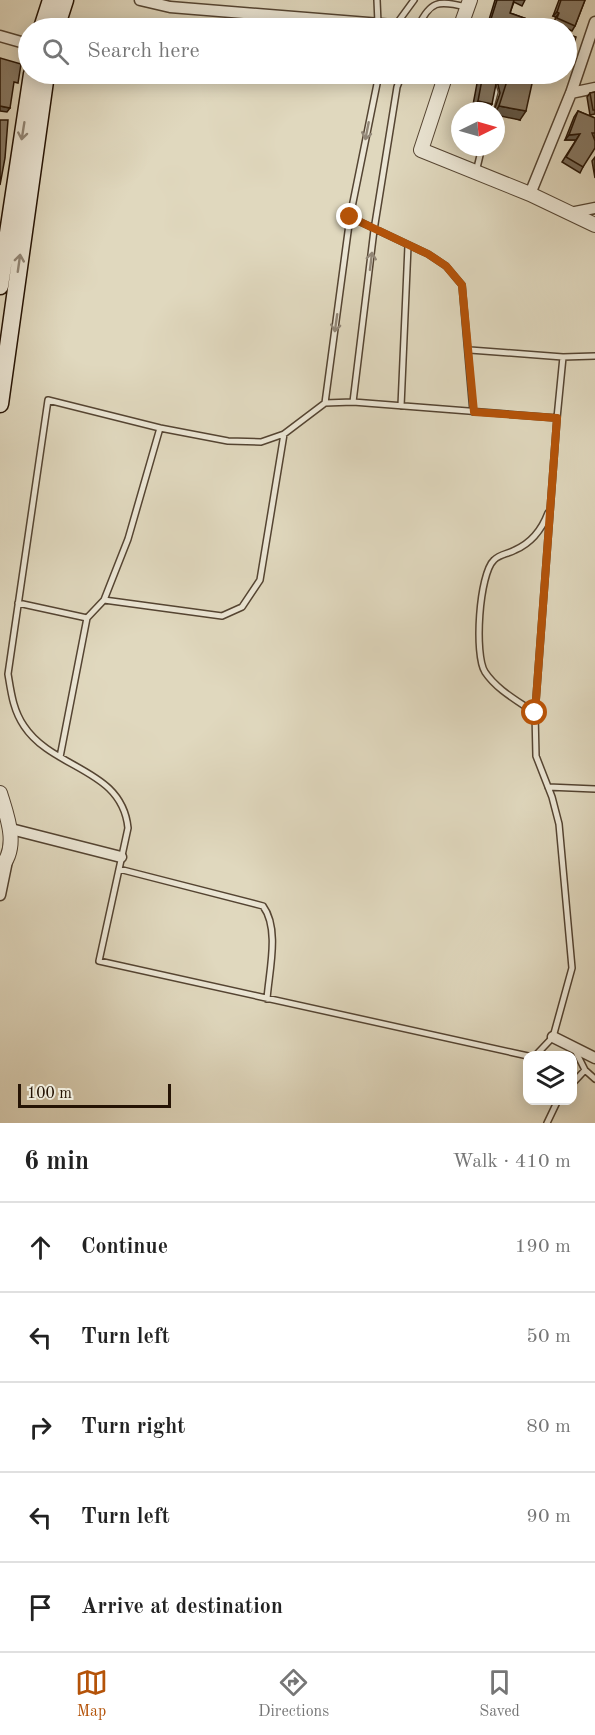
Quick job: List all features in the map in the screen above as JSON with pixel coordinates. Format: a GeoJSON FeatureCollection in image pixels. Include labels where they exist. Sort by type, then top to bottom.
{"type":"FeatureCollection","features":[{"type":"Feature","properties":{"kind":"main road"},"geometry":{"type":"LineString","coordinates":[[45,18],[51,0]]}},
{"type":"Feature","properties":{"kind":"main road"},"geometry":{"type":"LineString","coordinates":[[59,18],[65,0]]}},
{"type":"Feature","properties":{"kind":"main road"},"geometry":{"type":"LineString","coordinates":[[0,286],[4,233],[30,84]]}},
{"type":"Feature","properties":{"kind":"main road"},"geometry":{"type":"LineString","coordinates":[[0,404],[45,84]]}},
{"type":"Feature","properties":{"kind":"street"},"geometry":{"type":"LineString","coordinates":[[140,0],[170,7],[313,18]]}},
{"type":"Feature","properties":{"kind":"street"},"geometry":{"type":"LineString","coordinates":[[577,75],[595,22]]}},
{"type":"Feature","properties":{"kind":"street"},"geometry":{"type":"LineString","coordinates":[[0,36],[18,41]]}},
{"type":"Feature","properties":{"kind":"street"},"geometry":{"type":"LineString","coordinates":[[443,84],[421,150],[530,194],[595,225]]}},
{"type":"Feature","properties":{"kind":"street"},"geometry":{"type":"LineString","coordinates":[[530,194],[574,84]]}},
{"type":"Feature","properties":{"kind":"street"},"geometry":{"type":"LineString","coordinates":[[571,93],[595,88]]}},
{"type":"Feature","properties":{"kind":"street"},"geometry":{"type":"LineString","coordinates":[[570,213],[595,208]]}},
{"type":"Feature","properties":{"kind":"street"},"geometry":{"type":"LineString","coordinates":[[0,793],[6,828],[0,895]]}},
{"type":"Feature","properties":{"kind":"street"},"geometry":{"type":"LineString","coordinates":[[6,828],[120,863]]}},
{"type":"Feature","properties":{"kind":"street"},"geometry":{"type":"LineString","coordinates":[[553,1037],[595,1058]]}},
{"type":"Feature","properties":{"kind":"lane"},"geometry":{"type":"LineString","coordinates":[[377,0],[378,18]]}},
{"type":"Feature","properties":{"kind":"lane"},"geometry":{"type":"LineString","coordinates":[[401,18],[414,0]]}},
{"type":"Feature","properties":{"kind":"lane"},"geometry":{"type":"LineString","coordinates":[[422,18],[426,9],[433,4],[451,1],[469,4]]}},
{"type":"Feature","properties":{"kind":"lane"},"geometry":{"type":"LineString","coordinates":[[325,403],[350,217],[376,84]]}},
{"type":"Feature","properties":{"kind":"lane"},"geometry":{"type":"LineString","coordinates":[[353,402],[374,230],[398,84]]}},
{"type":"Feature","properties":{"kind":"lane"},"geometry":{"type":"LineString","coordinates":[[492,84],[495,92],[492,102]]}},
{"type":"Feature","properties":{"kind":"lane"},"geometry":{"type":"LineString","coordinates":[[476,172],[480,156]]}},
{"type":"Feature","properties":{"kind":"lane"},"geometry":{"type":"LineString","coordinates":[[350,217],[428,254],[446,266],[462,285],[470,350],[474,412]]}},
{"type":"Feature","properties":{"kind":"lane"},"geometry":{"type":"LineString","coordinates":[[401,406],[408,246]]}},
{"type":"Feature","properties":{"kind":"lane"},"geometry":{"type":"LineString","coordinates":[[470,350],[563,357],[595,356]]}},
{"type":"Feature","properties":{"kind":"lane"},"geometry":{"type":"LineString","coordinates":[[540,1051],[553,1037],[572,968],[559,824],[536,756],[535,713],[563,357]]}},
{"type":"Feature","properties":{"kind":"lane"},"geometry":{"type":"LineString","coordinates":[[523,1055],[99,961],[128,828],[126,813],[120,799],[110,788],[42,747],[24,726],[12,701],[8,674],[48,400],[160,428],[228,441],[261,442],[284,434],[325,403],[353,402],[557,418]]}},
{"type":"Feature","properties":{"kind":"lane"},"geometry":{"type":"LineString","coordinates":[[60,757],[87,618],[104,600],[128,539],[160,428]]}},
{"type":"Feature","properties":{"kind":"lane"},"geometry":{"type":"LineString","coordinates":[[104,600],[222,616],[242,607],[260,580],[284,434]]}},
{"type":"Feature","properties":{"kind":"lane"},"geometry":{"type":"LineString","coordinates":[[535,713],[492,682],[483,669],[479,654],[484,577],[494,560],[531,540],[544,525],[551,506]]}},
{"type":"Feature","properties":{"kind":"lane"},"geometry":{"type":"LineString","coordinates":[[18,603],[87,618]]}},
{"type":"Feature","properties":{"kind":"lane"},"geometry":{"type":"LineString","coordinates":[[548,787],[595,789]]}},
{"type":"Feature","properties":{"kind":"lane"},"geometry":{"type":"LineString","coordinates":[[120,863],[263,906],[270,915],[272,934],[267,999]]}},
{"type":"Feature","properties":{"kind":"lane"},"geometry":{"type":"LineString","coordinates":[[574,1048],[585,1070],[595,1079]]}},
{"type":"Feature","properties":{"kind":"lane"},"geometry":{"type":"LineString","coordinates":[[577,1079],[585,1070]]}},
{"type":"Feature","properties":{"kind":"lane"},"geometry":{"type":"LineString","coordinates":[[547,1123],[556,1105]]}},
{"type":"Feature","properties":{"kind":"building"},"geometry":{"type":"Polygon","coordinates":[[[497,0],[514,0],[510,13],[524,18],[491,18],[497,0]]]}},
{"type":"Feature","properties":{"kind":"building"},"geometry":{"type":"Polygon","coordinates":[[[561,0],[585,0],[577,21],[577,18],[557,18],[559,13],[557,12],[561,0]]]}},
{"type":"Feature","properties":{"kind":"building"},"geometry":{"type":"Polygon","coordinates":[[[0,58],[18,63],[18,83],[14,82],[10,108],[0,106],[0,58]]]}},
{"type":"Feature","properties":{"kind":"building"},"geometry":{"type":"Polygon","coordinates":[[[481,84],[496,84],[492,102],[478,101],[481,84]]]}},
{"type":"Feature","properties":{"kind":"building"},"geometry":{"type":"Polygon","coordinates":[[[506,84],[532,84],[526,111],[505,107],[505,102],[500,102],[506,84]]]}},
{"type":"Feature","properties":{"kind":"building"},"geometry":{"type":"Polygon","coordinates":[[[595,92],[595,110],[593,110],[590,93],[595,92]]]}},
{"type":"Feature","properties":{"kind":"building"},"geometry":{"type":"Polygon","coordinates":[[[578,111],[595,118],[595,133],[592,133],[595,148],[583,167],[566,157],[580,134],[569,135],[578,111]]]}},
{"type":"Feature","properties":{"kind":"building"},"geometry":{"type":"Polygon","coordinates":[[[0,120],[8,120],[0,185],[0,120]]]}},
{"type":"Feature","properties":{"kind":"route"},"geometry":{"type":"LineString","coordinates":[[350,217],[428,254],[446,266],[462,285],[470,350],[474,412],[557,418],[535,713]]}}]}
